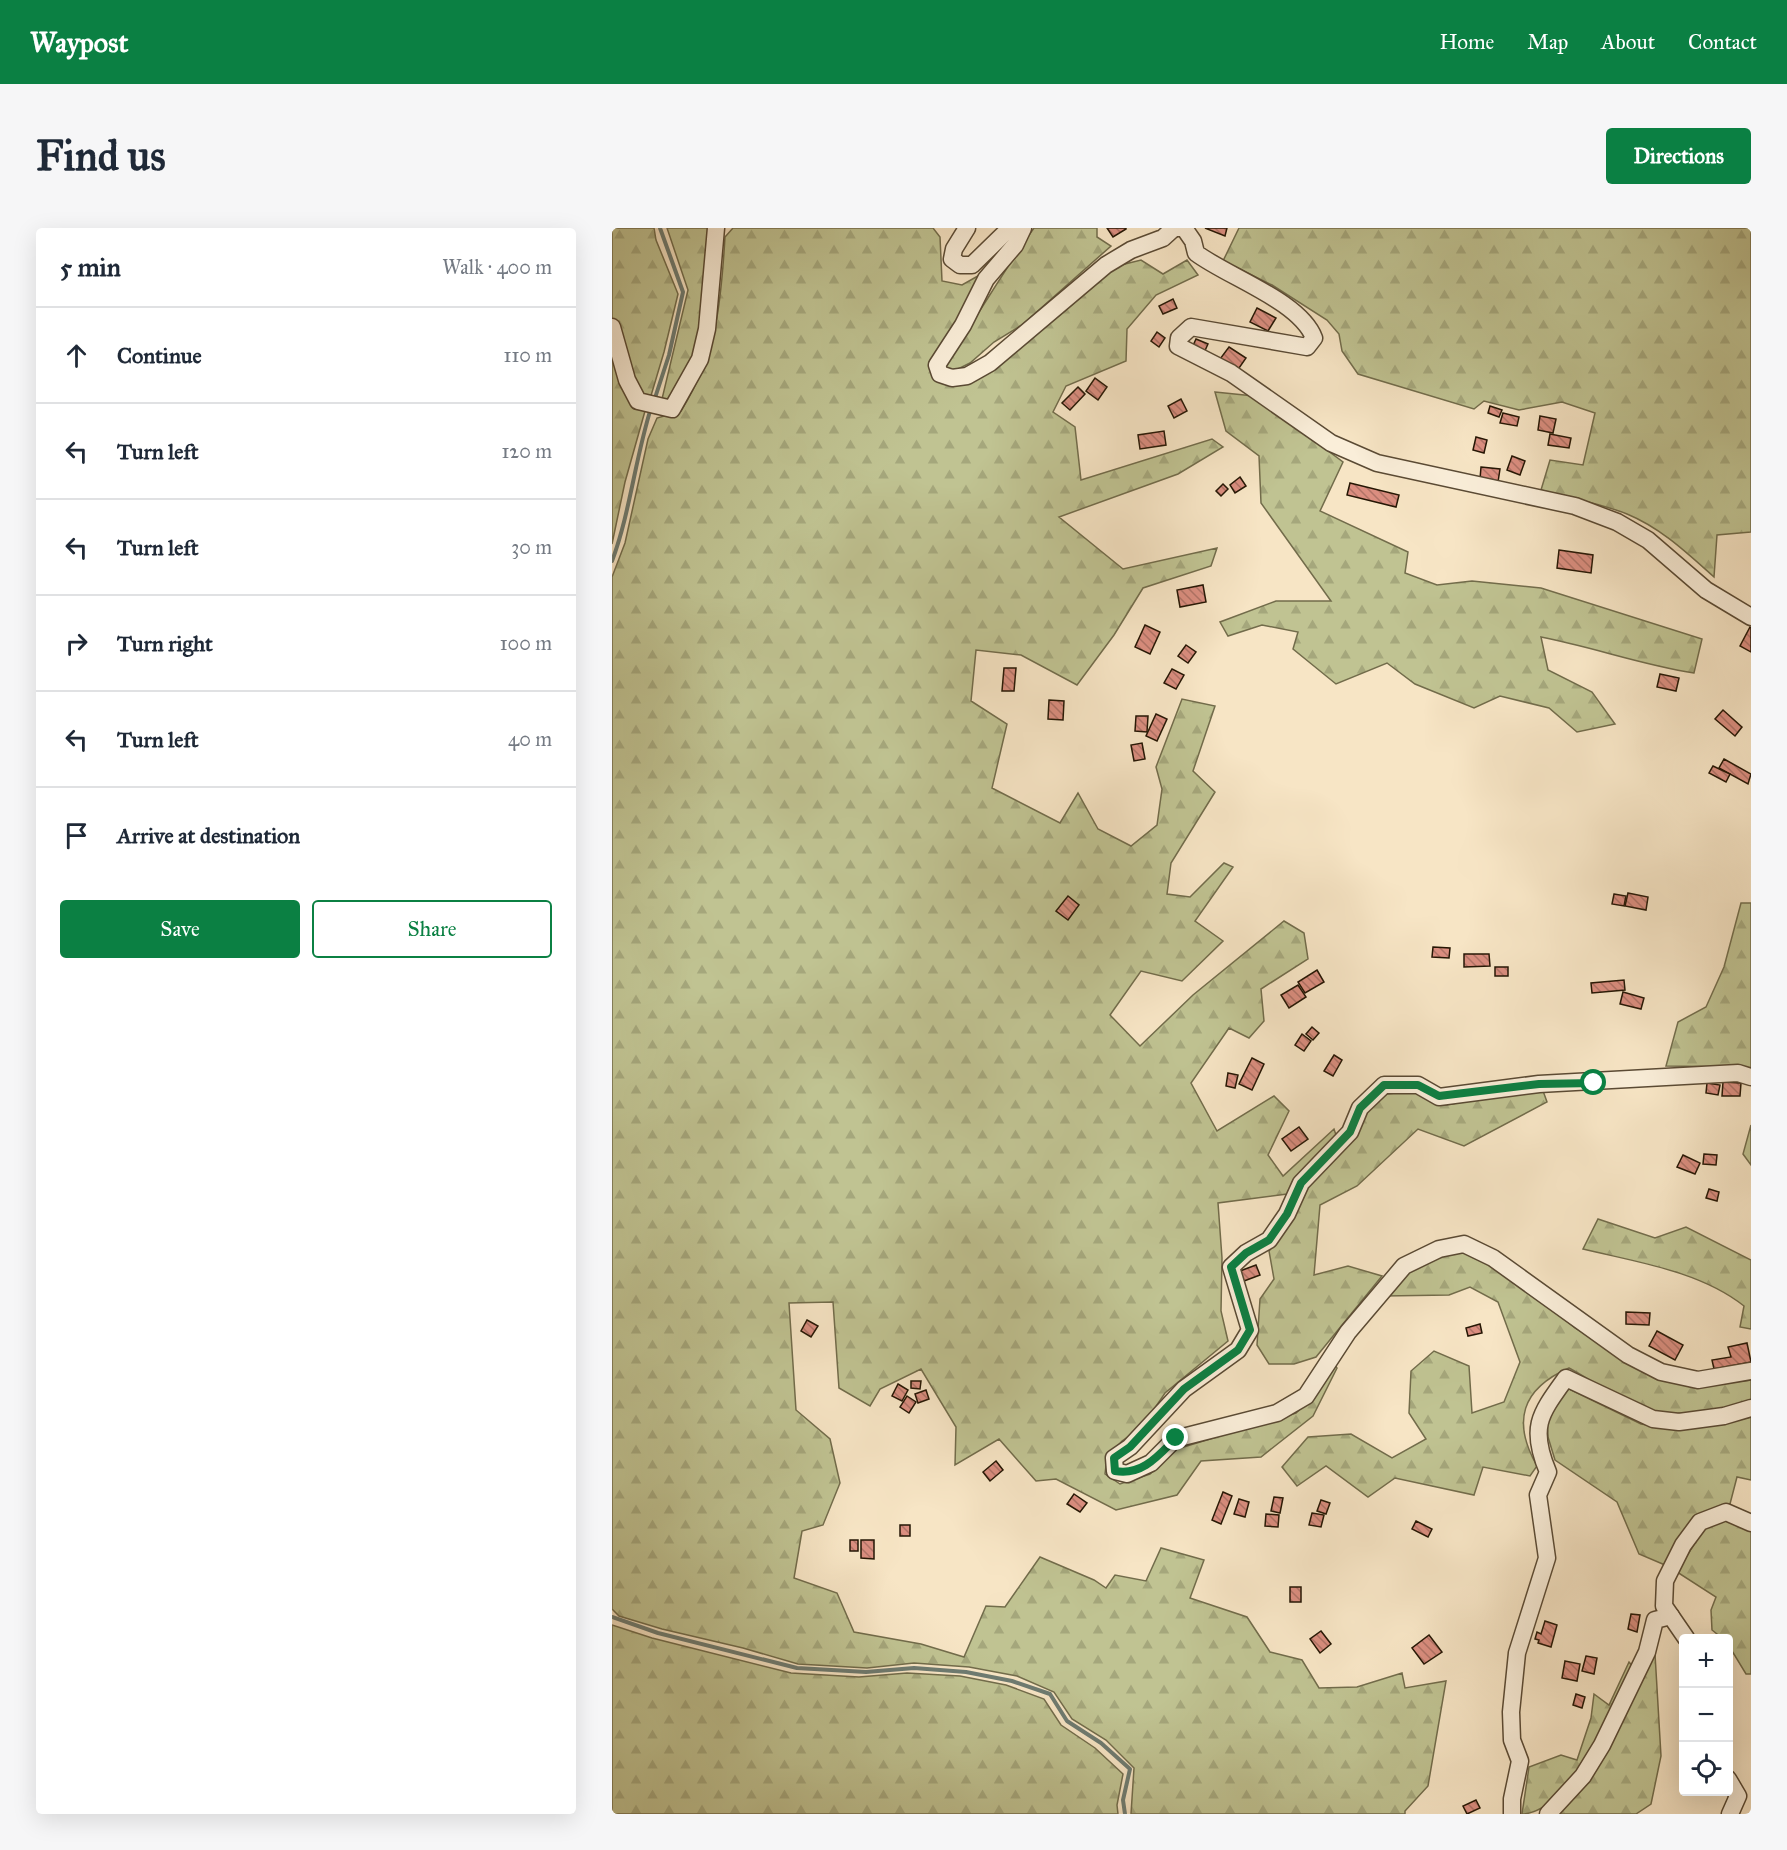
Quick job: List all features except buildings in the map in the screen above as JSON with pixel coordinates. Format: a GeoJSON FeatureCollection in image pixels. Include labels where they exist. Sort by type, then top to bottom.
{"type":"FeatureCollection","features":[{"type":"Feature","properties":{"kind":"street"},"geometry":{"type":"LineString","coordinates":[[612,327],[624,370],[638,401],[672,409],[700,359],[707,329],[716,228]]}},
{"type":"Feature","properties":{"kind":"street"},"geometry":{"type":"LineString","coordinates":[[967,228],[954,249],[952,259],[960,265],[972,265],[1010,228]]}},
{"type":"Feature","properties":{"kind":"street"},"geometry":{"type":"LineString","coordinates":[[1023,228],[1015,245],[986,279],[963,325],[937,365],[940,374],[952,378],[967,376],[990,363],[1106,265],[1131,250],[1163,238],[1174,228],[1184,228],[1193,242],[1196,253],[1213,266],[1265,291],[1309,326],[1314,338],[1307,346],[1191,327],[1179,338],[1178,346],[1231,373],[1331,443],[1377,463],[1575,506],[1617,522],[1648,540],[1706,590],[1751,617]]}},
{"type":"Feature","properties":{"kind":"street"},"geometry":{"type":"LineString","coordinates":[[1751,1077],[1738,1073],[1539,1084],[1439,1096],[1418,1085],[1384,1085],[1360,1108],[1350,1132],[1301,1183],[1287,1214],[1269,1240],[1246,1253],[1231,1267],[1250,1330],[1238,1350],[1184,1389],[1130,1447],[1114,1458],[1115,1471],[1127,1474],[1151,1463],[1176,1438],[1277,1413],[1306,1396],[1348,1332],[1404,1266],[1439,1250],[1464,1244],[1493,1258],[1628,1354],[1661,1372],[1698,1380],[1751,1371]]}},
{"type":"Feature","properties":{"kind":"street"},"geometry":{"type":"LineString","coordinates":[[1512,1814],[1512,1799],[1520,1761],[1512,1740],[1511,1712],[1516,1653],[1547,1558],[1538,1495],[1548,1472],[1542,1456],[1539,1434],[1541,1412],[1566,1378],[1653,1419],[1679,1422],[1724,1416],[1751,1408]]}},
{"type":"Feature","properties":{"kind":"street"},"geometry":{"type":"LineString","coordinates":[[1683,1634],[1664,1606],[1665,1581],[1683,1545],[1700,1522],[1726,1512],[1751,1523]]}},
{"type":"Feature","properties":{"kind":"street"},"geometry":{"type":"LineString","coordinates":[[1548,1814],[1583,1776],[1602,1745],[1647,1652],[1655,1620],[1671,1616]]}},
{"type":"Feature","properties":{"kind":"street"},"geometry":{"type":"LineString","coordinates":[[1730,1814],[1738,1796],[1733,1788]]}},
{"type":"Feature","properties":{"kind":"green space"},"geometry":{"type":"Polygon","coordinates":[[[612,228],[654,228],[656,240],[678,294],[650,399],[641,395],[612,320],[612,228]]]}},
{"type":"Feature","properties":{"kind":"green space"},"geometry":{"type":"Polygon","coordinates":[[[667,228],[712,228],[696,358],[673,403],[662,399],[688,290],[667,228]]]}},
{"type":"Feature","properties":{"kind":"green space"},"geometry":{"type":"Polygon","coordinates":[[[733,228],[933,228],[940,237],[942,281],[962,285],[985,272],[960,320],[931,361],[945,383],[1021,344],[1060,315],[1117,266],[1141,260],[1163,274],[1187,260],[1198,275],[1156,295],[1127,329],[1126,361],[1066,386],[1053,412],[1075,427],[1081,480],[1212,439],[1223,447],[1178,474],[1059,517],[1123,569],[1217,548],[1211,566],[1143,588],[1114,635],[1077,685],[1021,655],[976,650],[971,701],[1007,724],[992,788],[1060,823],[1078,793],[1098,829],[1131,846],[1157,825],[1162,789],[1156,767],[1182,699],[1215,706],[1193,771],[1215,792],[1171,863],[1167,894],[1190,897],[1224,863],[1233,867],[1195,921],[1223,941],[1182,981],[1141,971],[1110,1015],[1140,1046],[1193,995],[1284,921],[1304,933],[1308,959],[1261,989],[1264,1021],[1249,1038],[1229,1028],[1191,1083],[1217,1131],[1274,1096],[1289,1111],[1268,1155],[1283,1176],[1334,1129],[1336,1135],[1287,1194],[1218,1203],[1222,1258],[1221,1311],[1228,1341],[1165,1393],[1142,1427],[1122,1441],[1107,1458],[1105,1474],[1120,1484],[1150,1474],[1177,1449],[1296,1413],[1316,1394],[1335,1365],[1337,1368],[1313,1416],[1261,1457],[1201,1461],[1177,1495],[1116,1510],[1056,1479],[1036,1481],[999,1439],[955,1465],[956,1427],[921,1369],[880,1389],[870,1406],[839,1388],[833,1302],[789,1303],[796,1410],[830,1439],[840,1483],[823,1525],[802,1531],[794,1578],[837,1593],[854,1632],[921,1644],[964,1657],[986,1606],[1005,1607],[1040,1557],[1094,1580],[1106,1588],[1115,1575],[1146,1581],[1161,1548],[1204,1560],[1190,1598],[1247,1617],[1270,1652],[1302,1660],[1319,1688],[1357,1687],[1402,1673],[1405,1688],[1446,1681],[1428,1786],[1405,1811],[1405,1814],[1131,1814],[1134,1768],[1106,1740],[1072,1719],[1054,1692],[1017,1676],[969,1667],[914,1663],[867,1668],[798,1664],[662,1629],[619,1616],[612,1609],[612,577],[625,543],[648,439],[657,418],[681,411],[693,390],[710,348],[722,284],[725,237],[733,228]]]}},
{"type":"Feature","properties":{"kind":"green space"},"geometry":{"type":"Polygon","coordinates":[[[1034,228],[1097,228],[1097,237],[1111,246],[1022,325],[994,342],[970,363],[954,371],[943,366],[1011,262],[1034,228]]]}},
{"type":"Feature","properties":{"kind":"green space"},"geometry":{"type":"Polygon","coordinates":[[[1239,228],[1751,228],[1751,532],[1717,535],[1714,577],[1651,526],[1606,507],[1541,490],[1550,460],[1583,465],[1595,413],[1562,402],[1519,410],[1484,401],[1474,409],[1358,374],[1342,351],[1339,334],[1327,320],[1272,285],[1223,261],[1239,228]]]}},
{"type":"Feature","properties":{"kind":"green space"},"geometry":{"type":"Polygon","coordinates":[[[612,343],[645,411],[625,482],[612,544],[612,343]]]}},
{"type":"Feature","properties":{"kind":"green space"},"geometry":{"type":"Polygon","coordinates":[[[1215,392],[1254,396],[1343,462],[1320,511],[1408,552],[1405,573],[1437,585],[1472,581],[1541,588],[1702,639],[1694,673],[1541,637],[1548,670],[1592,692],[1615,724],[1577,732],[1549,708],[1500,696],[1474,708],[1415,684],[1387,663],[1336,684],[1293,649],[1298,632],[1262,625],[1228,636],[1220,622],[1276,601],[1331,601],[1261,503],[1259,456],[1226,431],[1215,392]]]}},
{"type":"Feature","properties":{"kind":"green space"},"geometry":{"type":"Polygon","coordinates":[[[1741,903],[1751,903],[1751,1070],[1741,1067],[1666,1066],[1678,1022],[1706,1007],[1724,967],[1741,903]]]}},
{"type":"Feature","properties":{"kind":"green space"},"geometry":{"type":"Polygon","coordinates":[[[1542,1088],[1547,1102],[1464,1146],[1418,1129],[1357,1186],[1320,1205],[1314,1275],[1348,1266],[1382,1276],[1316,1357],[1294,1364],[1269,1364],[1257,1345],[1260,1299],[1274,1279],[1269,1251],[1293,1218],[1308,1187],[1366,1110],[1387,1094],[1413,1091],[1446,1105],[1542,1088]]]}},
{"type":"Feature","properties":{"kind":"green space"},"geometry":{"type":"Polygon","coordinates":[[[1751,1125],[1751,1165],[1743,1154],[1751,1125]]]}},
{"type":"Feature","properties":{"kind":"green space"},"geometry":{"type":"Polygon","coordinates":[[[1598,1219],[1655,1238],[1686,1227],[1751,1260],[1751,1329],[1740,1327],[1744,1306],[1708,1284],[1667,1269],[1583,1249],[1598,1219]]]}},
{"type":"Feature","properties":{"kind":"green space"},"geometry":{"type":"Polygon","coordinates":[[[1462,1249],[1526,1287],[1575,1328],[1662,1379],[1691,1387],[1751,1380],[1751,1402],[1689,1413],[1651,1410],[1609,1392],[1569,1368],[1540,1386],[1526,1408],[1523,1421],[1525,1435],[1537,1466],[1530,1476],[1483,1467],[1474,1495],[1395,1478],[1368,1497],[1326,1466],[1297,1486],[1282,1467],[1308,1437],[1351,1434],[1392,1458],[1426,1439],[1409,1413],[1411,1371],[1434,1351],[1469,1366],[1472,1413],[1504,1402],[1520,1362],[1498,1302],[1470,1287],[1449,1295],[1384,1296],[1405,1270],[1462,1249]]]}},
{"type":"Feature","properties":{"kind":"green space"},"geometry":{"type":"Polygon","coordinates":[[[1567,1388],[1641,1424],[1671,1429],[1711,1426],[1751,1417],[1751,1480],[1737,1477],[1730,1504],[1698,1516],[1665,1565],[1639,1554],[1617,1502],[1555,1460],[1548,1437],[1547,1414],[1567,1388]]]}},
{"type":"Feature","properties":{"kind":"green space"},"geometry":{"type":"Polygon","coordinates":[[[1726,1519],[1751,1528],[1751,1674],[1746,1674],[1733,1653],[1733,1634],[1717,1634],[1712,1630],[1711,1610],[1716,1597],[1677,1572],[1704,1528],[1726,1519]]]}},
{"type":"Feature","properties":{"kind":"green space"},"geometry":{"type":"Polygon","coordinates":[[[612,1625],[652,1638],[791,1673],[859,1677],[907,1673],[960,1676],[1006,1685],[1044,1699],[1061,1725],[1095,1748],[1123,1774],[1117,1805],[1118,1814],[612,1814],[612,1625]]]}},
{"type":"Feature","properties":{"kind":"green space"},"geometry":{"type":"Polygon","coordinates":[[[1655,1654],[1661,1756],[1651,1804],[1636,1814],[1557,1814],[1584,1784],[1597,1763],[1655,1654]]]}},
{"type":"Feature","properties":{"kind":"green space"},"geometry":{"type":"Polygon","coordinates":[[[1629,1662],[1635,1669],[1603,1731],[1574,1777],[1557,1796],[1540,1809],[1522,1814],[1529,1767],[1561,1755],[1577,1760],[1591,1718],[1594,1694],[1609,1705],[1629,1662]]]}},
{"type":"Feature","properties":{"kind":"waterway"},"geometry":{"type":"LineString","coordinates":[[654,401],[669,355],[683,292],[660,228]]}},
{"type":"Feature","properties":{"kind":"waterway"},"geometry":{"type":"LineString","coordinates":[[612,561],[651,408]]}},
{"type":"Feature","properties":{"kind":"waterway"},"geometry":{"type":"LineString","coordinates":[[612,1617],[658,1633],[797,1668],[866,1672],[914,1668],[966,1672],[1012,1681],[1050,1694],[1067,1721],[1101,1743],[1130,1769],[1123,1800],[1125,1814]]}},
{"type":"Feature","properties":{"kind":"route"},"geometry":{"type":"LineString","coordinates":[[1176,1438],[1151,1463],[1127,1474],[1115,1471],[1114,1458],[1130,1447],[1184,1389],[1238,1350],[1250,1330],[1231,1267],[1246,1253],[1269,1240],[1287,1214],[1301,1183],[1350,1132],[1360,1108],[1384,1085],[1418,1085],[1439,1096],[1539,1084],[1594,1083]]}}]}
